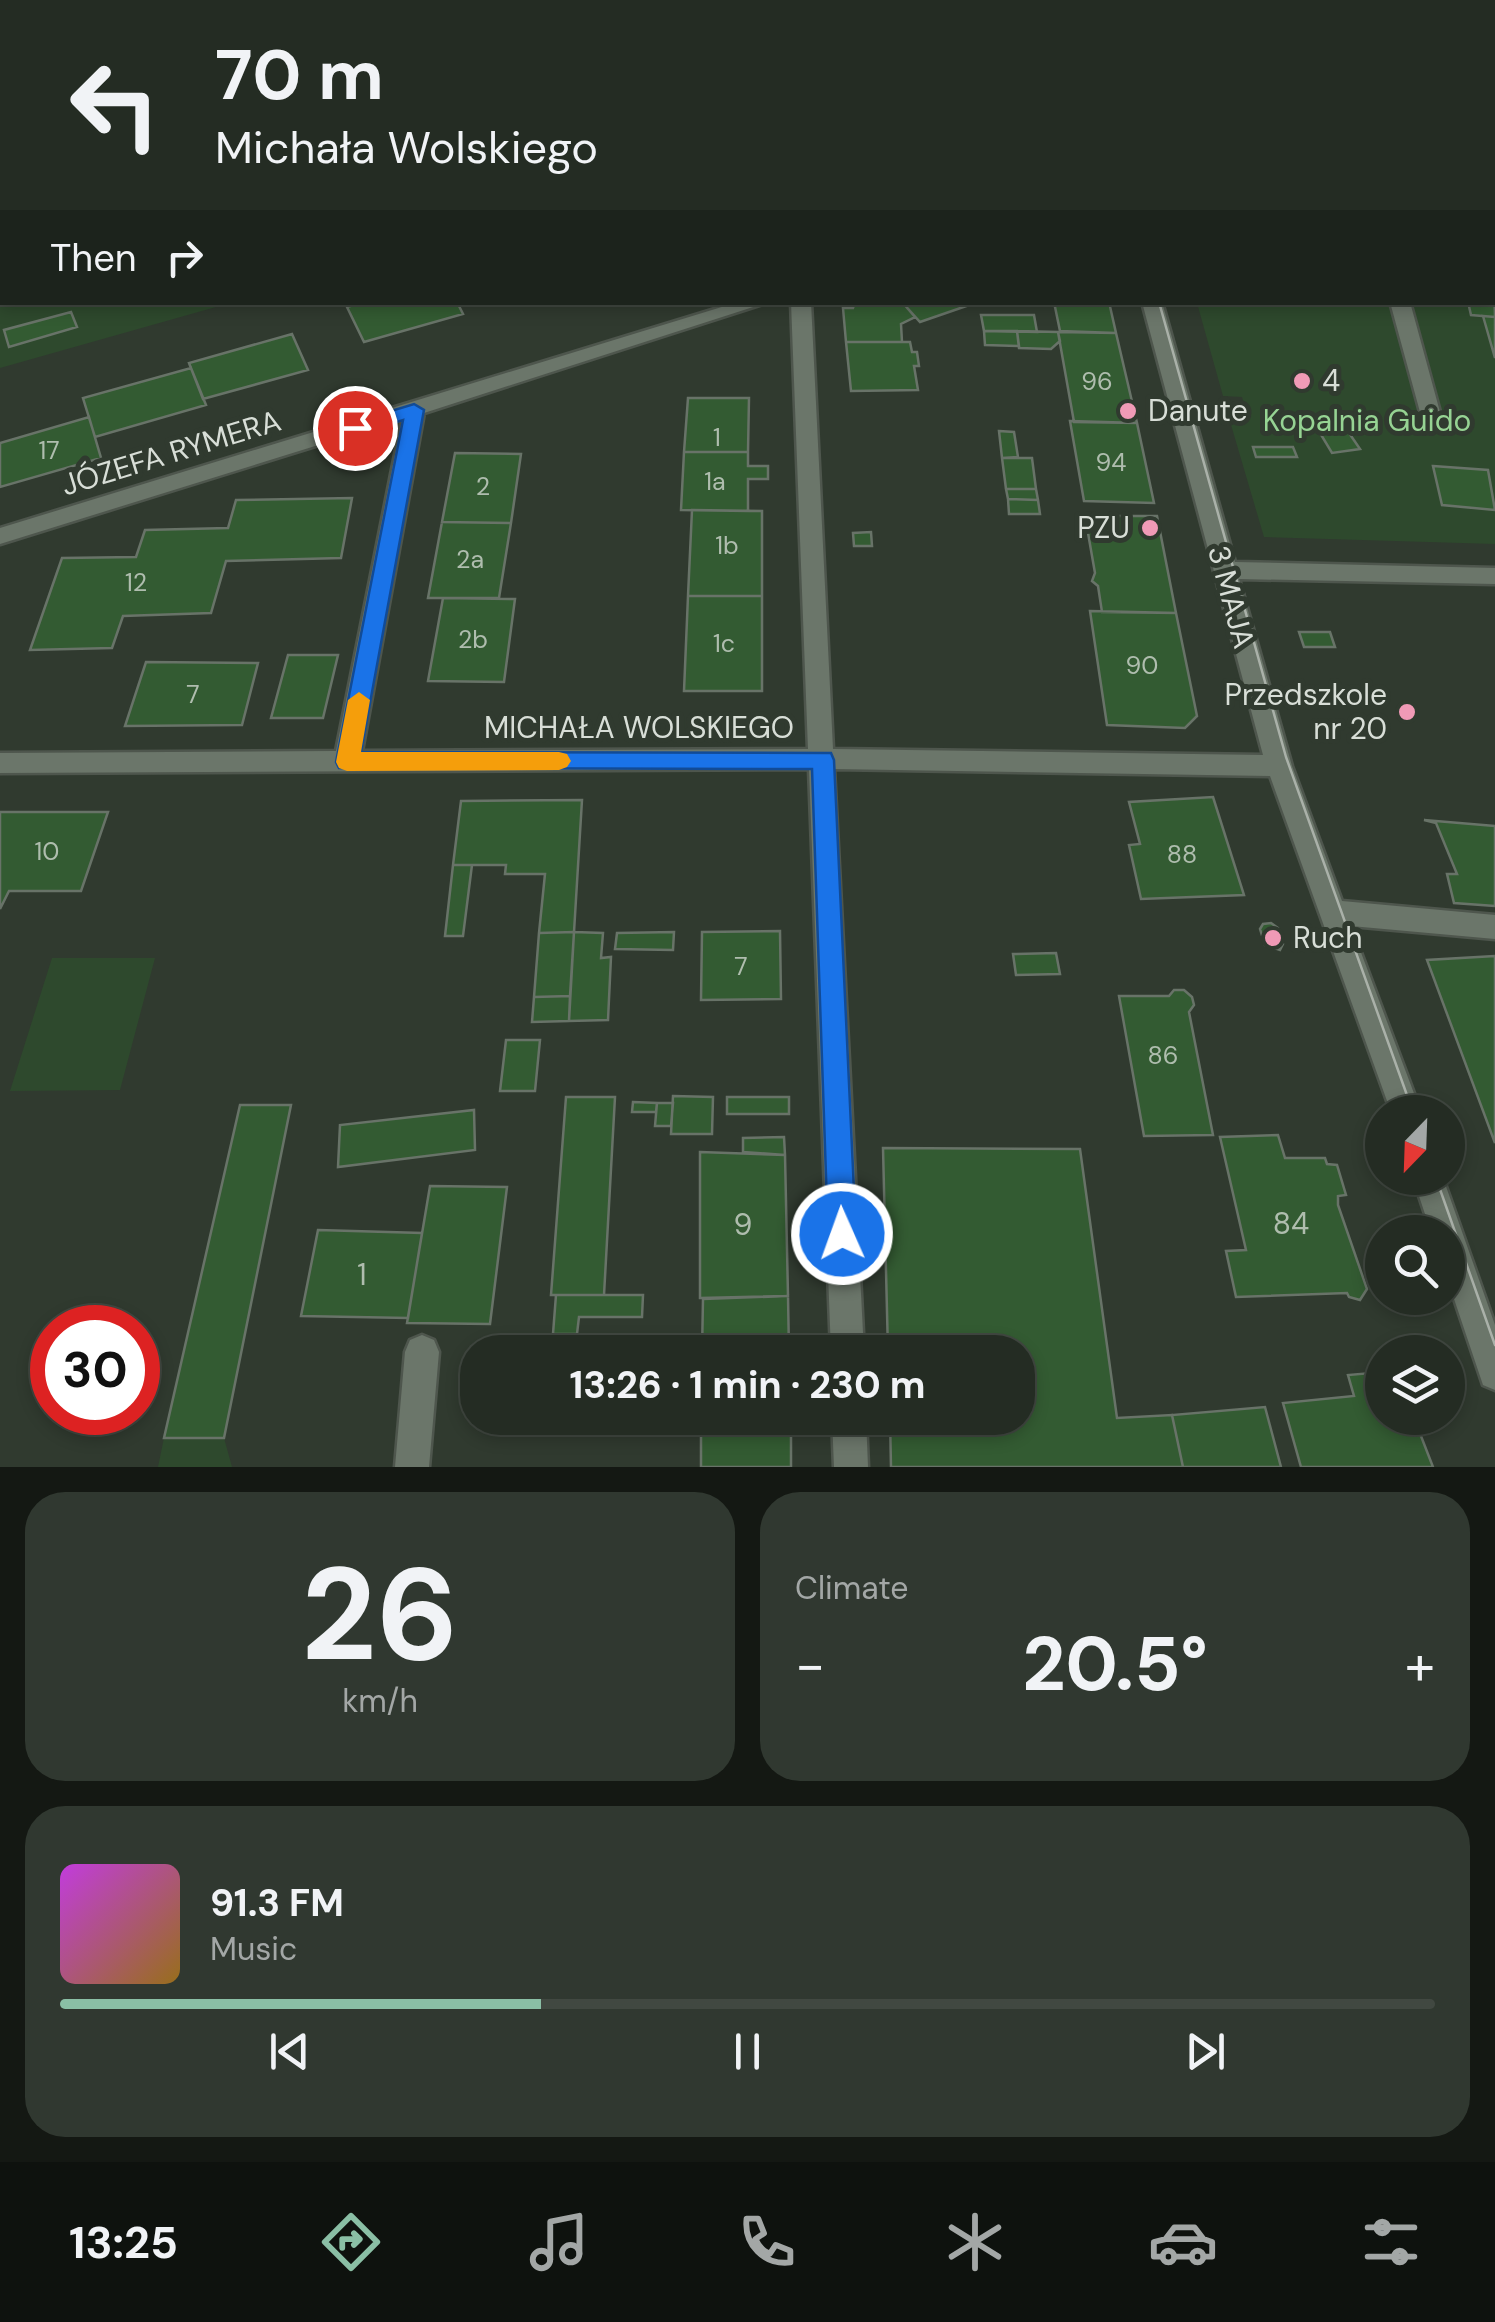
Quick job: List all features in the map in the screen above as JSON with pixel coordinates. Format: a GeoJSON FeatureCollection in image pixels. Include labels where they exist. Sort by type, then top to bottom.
{"type":"FeatureCollection","features":[{"type":"Feature","properties":{"kind":"street","name":"JÓZEFA RYMERA"},"geometry":{"type":"LineString","coordinates":[[0,536],[750,305]]}},
{"type":"Feature","properties":{"kind":"street"},"geometry":{"type":"LineString","coordinates":[[801,305],[846,1335]]}},
{"type":"Feature","properties":{"kind":"street","name":"3 MAJA"},"geometry":{"type":"LineString","coordinates":[[1153,305],[1279,766],[1400,1095]]}},
{"type":"Feature","properties":{"kind":"street"},"geometry":{"type":"LineString","coordinates":[[1401,305],[1430,412]]}},
{"type":"Feature","properties":{"kind":"street"},"geometry":{"type":"LineString","coordinates":[[347,762],[414,410]]}},
{"type":"Feature","properties":{"kind":"street"},"geometry":{"type":"LineString","coordinates":[[1224,570],[1495,576]]}},
{"type":"Feature","properties":{"kind":"street","name":"MICHAŁA WOLSKIEGO"},"geometry":{"type":"LineString","coordinates":[[0,763],[823,760],[1279,766]]}},
{"type":"Feature","properties":{"kind":"street"},"geometry":{"type":"LineString","coordinates":[[1333,912],[1495,927]]}},
{"type":"Feature","properties":{"kind":"street"},"geometry":{"type":"LineString","coordinates":[[1465,1286],[1495,1374]]}},
{"type":"Feature","properties":{"kind":"street"},"geometry":{"type":"LineString","coordinates":[[412,1467],[422,1352]]}},
{"type":"Feature","properties":{"kind":"street"},"geometry":{"type":"LineString","coordinates":[[851,1435],[852,1467]]}},
{"type":"Feature","properties":{"kind":"green space"},"geometry":{"type":"Polygon","coordinates":[[[0,305],[223,305],[0,368],[0,305]]]}},
{"type":"Feature","properties":{"kind":"green space","name":"Kopalnia Guido"},"geometry":{"type":"Polygon","coordinates":[[[1198,305],[1469,305],[1472,315],[1495,317],[1495,544],[1264,537],[1229,418],[1248,417],[1242,397],[1223,396],[1198,305]]]}},
{"type":"Feature","properties":{"kind":"green space"},"geometry":{"type":"Polygon","coordinates":[[[52,958],[155,958],[120,1090],[10,1091],[52,958]]]}},
{"type":"Feature","properties":{"kind":"green space"},"geometry":{"type":"Polygon","coordinates":[[[164,1438],[224,1438],[232,1467],[158,1467],[164,1438]]]}},
{"type":"Feature","properties":{"kind":"building"},"geometry":{"type":"Polygon","coordinates":[[[458,305],[463,314],[364,342],[347,307],[458,305]]]}},
{"type":"Feature","properties":{"kind":"building"},"geometry":{"type":"Polygon","coordinates":[[[905,305],[915,317],[901,324],[902,342],[846,342],[843,308],[905,305]]]}},
{"type":"Feature","properties":{"kind":"building"},"geometry":{"type":"Polygon","coordinates":[[[905,305],[969,305],[920,322],[905,305]]]}},
{"type":"Feature","properties":{"kind":"building"},"geometry":{"type":"Polygon","coordinates":[[[1055,305],[1110,305],[1116,333],[1060,331],[1055,305]]]}},
{"type":"Feature","properties":{"kind":"building"},"geometry":{"type":"Polygon","coordinates":[[[1469,305],[1495,305],[1495,317],[1471,315],[1469,305]]]}},
{"type":"Feature","properties":{"kind":"building"},"geometry":{"type":"Polygon","coordinates":[[[71,312],[77,327],[9,347],[4,330],[71,312]]]}},
{"type":"Feature","properties":{"kind":"building"},"geometry":{"type":"Polygon","coordinates":[[[981,315],[1034,315],[1037,332],[984,331],[981,315]]]}},
{"type":"Feature","properties":{"kind":"building"},"geometry":{"type":"Polygon","coordinates":[[[1483,316],[1495,317],[1495,358],[1483,316]]]}},
{"type":"Feature","properties":{"kind":"building"},"geometry":{"type":"Polygon","coordinates":[[[984,331],[1017,331],[1019,346],[985,345],[984,331]]]}},
{"type":"Feature","properties":{"kind":"building"},"geometry":{"type":"Polygon","coordinates":[[[1017,331],[1058,332],[1060,341],[1051,349],[1019,348],[1017,331]]]}},
{"type":"Feature","properties":{"kind":"building"},"geometry":{"type":"Polygon","coordinates":[[[1058,332],[1116,333],[1137,423],[1074,422],[1058,332]]]}},
{"type":"Feature","properties":{"kind":"building"},"geometry":{"type":"Polygon","coordinates":[[[292,334],[308,370],[203,399],[189,363],[292,334]]]}},
{"type":"Feature","properties":{"kind":"building"},"geometry":{"type":"Polygon","coordinates":[[[846,342],[910,342],[912,352],[917,352],[919,366],[914,366],[918,390],[851,391],[846,342]]]}},
{"type":"Feature","properties":{"kind":"building"},"geometry":{"type":"Polygon","coordinates":[[[191,368],[206,405],[95,437],[83,398],[191,368]]]}},
{"type":"Feature","properties":{"kind":"building"},"geometry":{"type":"Polygon","coordinates":[[[688,398],[749,398],[748,452],[684,452],[688,398]]]}},
{"type":"Feature","properties":{"kind":"building"},"geometry":{"type":"Polygon","coordinates":[[[89,417],[101,458],[0,487],[0,443],[89,417]]]}},
{"type":"Feature","properties":{"kind":"building"},"geometry":{"type":"Polygon","coordinates":[[[1070,421],[1137,423],[1154,503],[1084,501],[1070,421]]]}},
{"type":"Feature","properties":{"kind":"building"},"geometry":{"type":"Polygon","coordinates":[[[1347,430],[1360,449],[1332,453],[1320,433],[1347,430]]]}},
{"type":"Feature","properties":{"kind":"building"},"geometry":{"type":"Polygon","coordinates":[[[999,431],[1014,432],[1018,457],[1002,458],[999,431]]]}},
{"type":"Feature","properties":{"kind":"building"},"geometry":{"type":"Polygon","coordinates":[[[1253,447],[1293,447],[1297,457],[1256,457],[1253,447]]]}},
{"type":"Feature","properties":{"kind":"building"},"geometry":{"type":"Polygon","coordinates":[[[684,452],[748,452],[748,466],[768,466],[768,479],[748,479],[748,511],[681,510],[684,452]]]}},
{"type":"Feature","properties":{"kind":"building"},"geometry":{"type":"Polygon","coordinates":[[[455,453],[521,454],[511,523],[442,522],[455,453]]]}},
{"type":"Feature","properties":{"kind":"building"},"geometry":{"type":"Polygon","coordinates":[[[1002,458],[1032,458],[1036,489],[1006,489],[1002,458]]]}},
{"type":"Feature","properties":{"kind":"building"},"geometry":{"type":"Polygon","coordinates":[[[1433,466],[1488,470],[1495,510],[1442,505],[1433,466]]]}},
{"type":"Feature","properties":{"kind":"building"},"geometry":{"type":"Polygon","coordinates":[[[1006,489],[1036,489],[1038,500],[1008,499],[1006,489]]]}},
{"type":"Feature","properties":{"kind":"building"},"geometry":{"type":"Polygon","coordinates":[[[352,498],[341,558],[226,561],[211,613],[123,616],[112,648],[30,650],[62,558],[136,557],[145,530],[228,528],[236,500],[352,498]]]}},
{"type":"Feature","properties":{"kind":"building"},"geometry":{"type":"Polygon","coordinates":[[[1008,499],[1038,500],[1040,514],[1009,514],[1008,499]]]}},
{"type":"Feature","properties":{"kind":"building"},"geometry":{"type":"Polygon","coordinates":[[[692,510],[762,511],[762,596],[688,596],[692,510]]]}},
{"type":"Feature","properties":{"kind":"building"},"geometry":{"type":"Polygon","coordinates":[[[1085,516],[1157,516],[1176,613],[1102,612],[1098,586],[1092,581],[1095,573],[1085,516]]]}},
{"type":"Feature","properties":{"kind":"building"},"geometry":{"type":"Polygon","coordinates":[[[442,522],[511,523],[499,598],[428,598],[442,522]]]}},
{"type":"Feature","properties":{"kind":"building"},"geometry":{"type":"Polygon","coordinates":[[[871,532],[872,546],[854,546],[853,533],[871,532]]]}},
{"type":"Feature","properties":{"kind":"building"},"geometry":{"type":"Polygon","coordinates":[[[688,596],[762,596],[762,691],[684,691],[688,596]]]}},
{"type":"Feature","properties":{"kind":"building"},"geometry":{"type":"Polygon","coordinates":[[[443,598],[515,599],[504,682],[428,681],[443,598]]]}},
{"type":"Feature","properties":{"kind":"building"},"geometry":{"type":"Polygon","coordinates":[[[1090,611],[1176,613],[1197,716],[1185,728],[1107,725],[1090,611]]]}},
{"type":"Feature","properties":{"kind":"building"},"geometry":{"type":"Polygon","coordinates":[[[1299,632],[1330,632],[1335,647],[1304,647],[1299,632]]]}},
{"type":"Feature","properties":{"kind":"building"},"geometry":{"type":"Polygon","coordinates":[[[288,655],[338,655],[323,718],[271,718],[288,655]]]}},
{"type":"Feature","properties":{"kind":"building"},"geometry":{"type":"Polygon","coordinates":[[[146,662],[258,663],[242,725],[125,726],[146,662]]]}},
{"type":"Feature","properties":{"kind":"building"},"geometry":{"type":"Polygon","coordinates":[[[1213,797],[1244,895],[1141,899],[1129,845],[1140,844],[1129,802],[1213,797]]]}},
{"type":"Feature","properties":{"kind":"building"},"geometry":{"type":"Polygon","coordinates":[[[582,800],[574,932],[539,933],[545,874],[505,874],[506,865],[453,865],[461,801],[582,800]]]}},
{"type":"Feature","properties":{"kind":"building"},"geometry":{"type":"Polygon","coordinates":[[[0,812],[108,812],[81,891],[9,891],[0,909],[0,812]]]}},
{"type":"Feature","properties":{"kind":"building"},"geometry":{"type":"Polygon","coordinates":[[[1424,820],[1495,826],[1495,906],[1454,903],[1447,874],[1457,874],[1436,823],[1424,820]]]}},
{"type":"Feature","properties":{"kind":"building"},"geometry":{"type":"Polygon","coordinates":[[[453,865],[472,865],[463,936],[445,936],[453,865]]]}},
{"type":"Feature","properties":{"kind":"building"},"geometry":{"type":"Polygon","coordinates":[[[1271,923],[1278,928],[1283,944],[1280,950],[1265,945],[1260,929],[1271,923]]]}},
{"type":"Feature","properties":{"kind":"building"},"geometry":{"type":"Polygon","coordinates":[[[780,931],[781,999],[701,1000],[702,932],[780,931]]]}},
{"type":"Feature","properties":{"kind":"building"},"geometry":{"type":"Polygon","coordinates":[[[574,932],[570,996],[534,997],[539,933],[574,932]]]}},
{"type":"Feature","properties":{"kind":"building"},"geometry":{"type":"Polygon","coordinates":[[[574,932],[603,933],[601,958],[611,957],[608,1020],[569,1021],[574,932]]]}},
{"type":"Feature","properties":{"kind":"building"},"geometry":{"type":"Polygon","coordinates":[[[674,932],[673,950],[615,949],[617,933],[674,932]]]}},
{"type":"Feature","properties":{"kind":"building"},"geometry":{"type":"Polygon","coordinates":[[[1056,953],[1060,974],[1016,975],[1013,954],[1056,953]]]}},
{"type":"Feature","properties":{"kind":"building"},"geometry":{"type":"Polygon","coordinates":[[[1495,956],[1495,1143],[1427,960],[1495,956]]]}},
{"type":"Feature","properties":{"kind":"building"},"geometry":{"type":"Polygon","coordinates":[[[1174,990],[1184,990],[1192,997],[1194,1005],[1189,1012],[1213,1135],[1144,1136],[1119,996],[1169,996],[1174,990]]]}},
{"type":"Feature","properties":{"kind":"building"},"geometry":{"type":"Polygon","coordinates":[[[570,996],[569,1021],[532,1022],[534,997],[570,996]]]}},
{"type":"Feature","properties":{"kind":"building"},"geometry":{"type":"Polygon","coordinates":[[[506,1040],[540,1040],[535,1091],[500,1091],[506,1040]]]}},
{"type":"Feature","properties":{"kind":"building"},"geometry":{"type":"Polygon","coordinates":[[[673,1096],[713,1097],[712,1134],[671,1134],[673,1096]]]}},
{"type":"Feature","properties":{"kind":"building"},"geometry":{"type":"Polygon","coordinates":[[[566,1097],[615,1097],[604,1295],[551,1295],[566,1097]]]}},
{"type":"Feature","properties":{"kind":"building"},"geometry":{"type":"Polygon","coordinates":[[[727,1097],[789,1097],[789,1114],[727,1114],[727,1097]]]}},
{"type":"Feature","properties":{"kind":"building"},"geometry":{"type":"Polygon","coordinates":[[[633,1102],[657,1103],[656,1112],[632,1112],[633,1102]]]}},
{"type":"Feature","properties":{"kind":"building"},"geometry":{"type":"Polygon","coordinates":[[[657,1103],[673,1103],[671,1126],[655,1126],[657,1103]]]}},
{"type":"Feature","properties":{"kind":"building"},"geometry":{"type":"Polygon","coordinates":[[[240,1105],[291,1105],[224,1438],[164,1438],[240,1105]]]}},
{"type":"Feature","properties":{"kind":"building"},"geometry":{"type":"Polygon","coordinates":[[[474,1110],[475,1150],[338,1167],[340,1125],[474,1110]]]}},
{"type":"Feature","properties":{"kind":"building"},"geometry":{"type":"Polygon","coordinates":[[[1278,1135],[1285,1158],[1325,1158],[1327,1164],[1337,1165],[1346,1195],[1338,1196],[1338,1205],[1365,1283],[1360,1300],[1347,1293],[1236,1297],[1226,1251],[1246,1250],[1220,1137],[1278,1135]]]}},
{"type":"Feature","properties":{"kind":"building"},"geometry":{"type":"Polygon","coordinates":[[[784,1137],[785,1155],[743,1152],[743,1138],[784,1137]]]}},
{"type":"Feature","properties":{"kind":"building"},"geometry":{"type":"Polygon","coordinates":[[[883,1148],[1080,1149],[1117,1418],[1172,1415],[1183,1467],[891,1467],[890,1435],[1035,1435],[1035,1335],[888,1335],[883,1148]]]}},
{"type":"Feature","properties":{"kind":"building"},"geometry":{"type":"Polygon","coordinates":[[[700,1152],[785,1155],[788,1296],[700,1298],[700,1152]]]}},
{"type":"Feature","properties":{"kind":"building"},"geometry":{"type":"Polygon","coordinates":[[[430,1186],[507,1187],[490,1324],[407,1323],[430,1186]]]}},
{"type":"Feature","properties":{"kind":"building"},"geometry":{"type":"Polygon","coordinates":[[[318,1230],[422,1233],[408,1318],[301,1316],[318,1230]]]}},
{"type":"Feature","properties":{"kind":"building"},"geometry":{"type":"Polygon","coordinates":[[[556,1295],[643,1295],[642,1317],[579,1317],[577,1334],[553,1334],[556,1295]]]}},
{"type":"Feature","properties":{"kind":"building"},"geometry":{"type":"Polygon","coordinates":[[[788,1296],[789,1335],[702,1335],[703,1299],[788,1296]]]}},
{"type":"Feature","properties":{"kind":"building"},"geometry":{"type":"Polygon","coordinates":[[[1365,1374],[1365,1435],[1421,1435],[1433,1467],[1301,1467],[1283,1403],[1354,1396],[1348,1375],[1365,1374]]]}},
{"type":"Feature","properties":{"kind":"building"},"geometry":{"type":"Polygon","coordinates":[[[1265,1407],[1281,1467],[1183,1467],[1172,1415],[1265,1407]]]}},
{"type":"Feature","properties":{"kind":"building"},"geometry":{"type":"Polygon","coordinates":[[[701,1435],[791,1435],[791,1467],[701,1467],[701,1435]]]}},
{"type":"Feature","properties":{"kind":"tram line"},"geometry":{"type":"LineString","coordinates":[[1160,305],[1286,757],[1407,1095]]}},
{"type":"Feature","properties":{"kind":"tram line"},"geometry":{"type":"LineString","coordinates":[[1442,1195],[1495,1345]]}},
{"type":"Feature","properties":{"kind":"slow traffic"},"geometry":{"type":"LineString","coordinates":[[359,700],[347,762],[559,761]]}},
{"type":"Feature","properties":{"kind":"place","name":"4"},"geometry":{"type":"Point","coordinates":[1302,381]}},
{"type":"Feature","properties":{"kind":"place","name":"Danute"},"geometry":{"type":"Point","coordinates":[1128,411]}},
{"type":"Feature","properties":{"kind":"place","name":"PZU"},"geometry":{"type":"Point","coordinates":[1150,528]}},
{"type":"Feature","properties":{"kind":"place","name":"Przedszkole nr 20"},"geometry":{"type":"Point","coordinates":[1407,712]}},
{"type":"Feature","properties":{"kind":"place","name":"Ruch"},"geometry":{"type":"Point","coordinates":[1273,938]}},
{"type":"Feature","properties":{"kind":"route"},"geometry":{"type":"LineString","coordinates":[[355,428],[414,410],[347,762],[823,760],[842,1234]]}}]}
